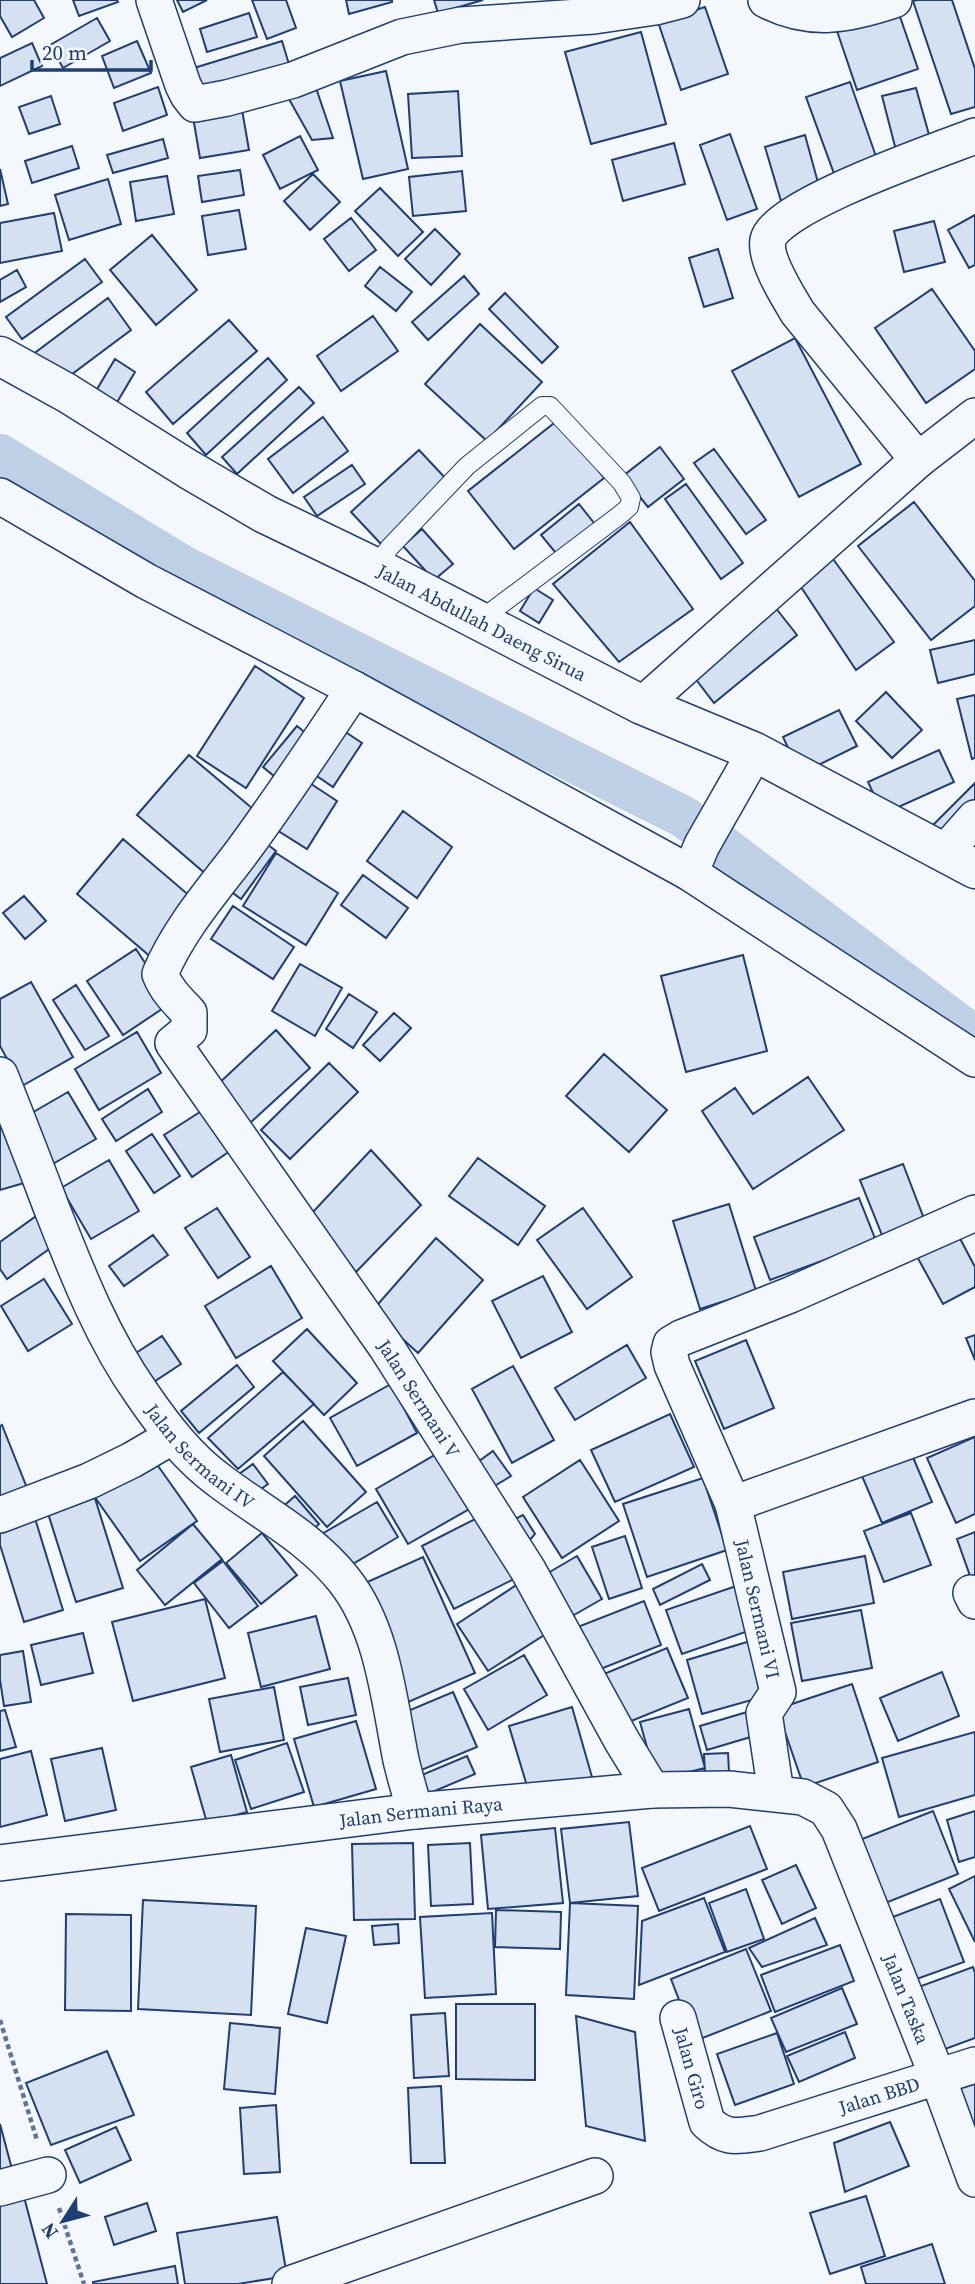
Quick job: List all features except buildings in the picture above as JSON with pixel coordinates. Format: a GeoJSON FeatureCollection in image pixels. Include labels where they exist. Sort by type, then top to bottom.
{"type":"FeatureCollection","features":[{"type":"Feature","properties":{"kind":"main road","name":"Jalan Abdullah Daeng Sirua"},"geometry":{"type":"LineString","coordinates":[[0,356],[67,393],[188,469],[265,513],[642,705],[748,764],[960,861]]}},
{"type":"Feature","properties":{"kind":"street"},"geometry":{"type":"LineString","coordinates":[[154,0],[183,85],[195,103],[227,98],[293,80],[402,37],[461,25],[594,16],[683,0]]}},
{"type":"Feature","properties":{"kind":"street"},"geometry":{"type":"LineString","coordinates":[[766,0],[782,8],[826,16],[866,9],[894,0]]}},
{"type":"Feature","properties":{"kind":"street"},"geometry":{"type":"LineString","coordinates":[[918,460],[799,313],[784,290],[767,242],[771,232],[782,222],[832,193],[975,136]]}},
{"type":"Feature","properties":{"kind":"street"},"geometry":{"type":"LineString","coordinates":[[642,705],[918,460],[975,416]]}},
{"type":"Feature","properties":{"kind":"street"},"geometry":{"type":"LineString","coordinates":[[0,496],[146,581],[354,689],[696,859],[975,1059]]}},
{"type":"Feature","properties":{"kind":"street","name":"Jalan Sermani V"},"geometry":{"type":"LineString","coordinates":[[354,689],[281,798],[179,937],[165,962],[160,974],[172,997],[189,1013],[189,1030],[173,1043],[387,1348],[528,1570],[652,1790]]}},
{"type":"Feature","properties":{"kind":"street"},"geometry":{"type":"LineString","coordinates":[[696,859],[748,764]]}},
{"type":"Feature","properties":{"kind":"street"},"geometry":{"type":"LineString","coordinates":[[960,861],[975,818]]}},
{"type":"Feature","properties":{"kind":"street","name":"Jalan Sermani IV"},"geometry":{"type":"LineString","coordinates":[[0,1075],[79,1277],[108,1340],[142,1394],[196,1462],[316,1549],[345,1581],[360,1604],[373,1635],[415,1811]]}},
{"type":"Feature","properties":{"kind":"street","name":"Jalan Sermani VI"},"geometry":{"type":"LineString","coordinates":[[776,1793],[764,1713],[778,1692],[733,1504],[673,1364],[669,1352],[671,1344],[975,1213]]}},
{"type":"Feature","properties":{"kind":"street"},"geometry":{"type":"LineString","coordinates":[[733,1504],[975,1417]]}},
{"type":"Feature","properties":{"kind":"street"},"geometry":{"type":"LineString","coordinates":[[0,1515],[89,1481],[173,1436]]}},
{"type":"Feature","properties":{"kind":"street","name":"Jalan Sermani Raya"},"geometry":{"type":"LineString","coordinates":[[0,1863],[415,1811],[652,1790],[729,1789],[803,1797],[826,1809],[834,1820]]}},
{"type":"Feature","properties":{"kind":"street","name":"Jalan Taska"},"geometry":{"type":"LineString","coordinates":[[834,1820],[938,2078],[975,2179]]}},
{"type":"Feature","properties":{"kind":"street","name":"Jalan Giro"},"geometry":{"type":"LineString","coordinates":[[678,2018],[707,2122],[718,2132],[728,2136],[760,2133],[784,2125]]}},
{"type":"Feature","properties":{"kind":"street","name":"Jalan BBD"},"geometry":{"type":"LineString","coordinates":[[784,2125],[975,2065]]}},
{"type":"Feature","properties":{"kind":"street"},"geometry":{"type":"LineString","coordinates":[[0,2188],[48,2175]]}},
{"type":"Feature","properties":{"kind":"street"},"geometry":{"type":"LineString","coordinates":[[290,2284],[595,2176]]}},
{"type":"Feature","properties":{"kind":"lane"},"geometry":{"type":"LineString","coordinates":[[375,567],[390,547],[467,466],[542,405],[550,406],[622,483],[631,498],[629,507],[479,621]]}},
{"type":"Feature","properties":{"kind":"waterway"},"geometry":{"type":"LineString","coordinates":[[0,455],[184,567],[684,817],[975,1037]]}}]}
